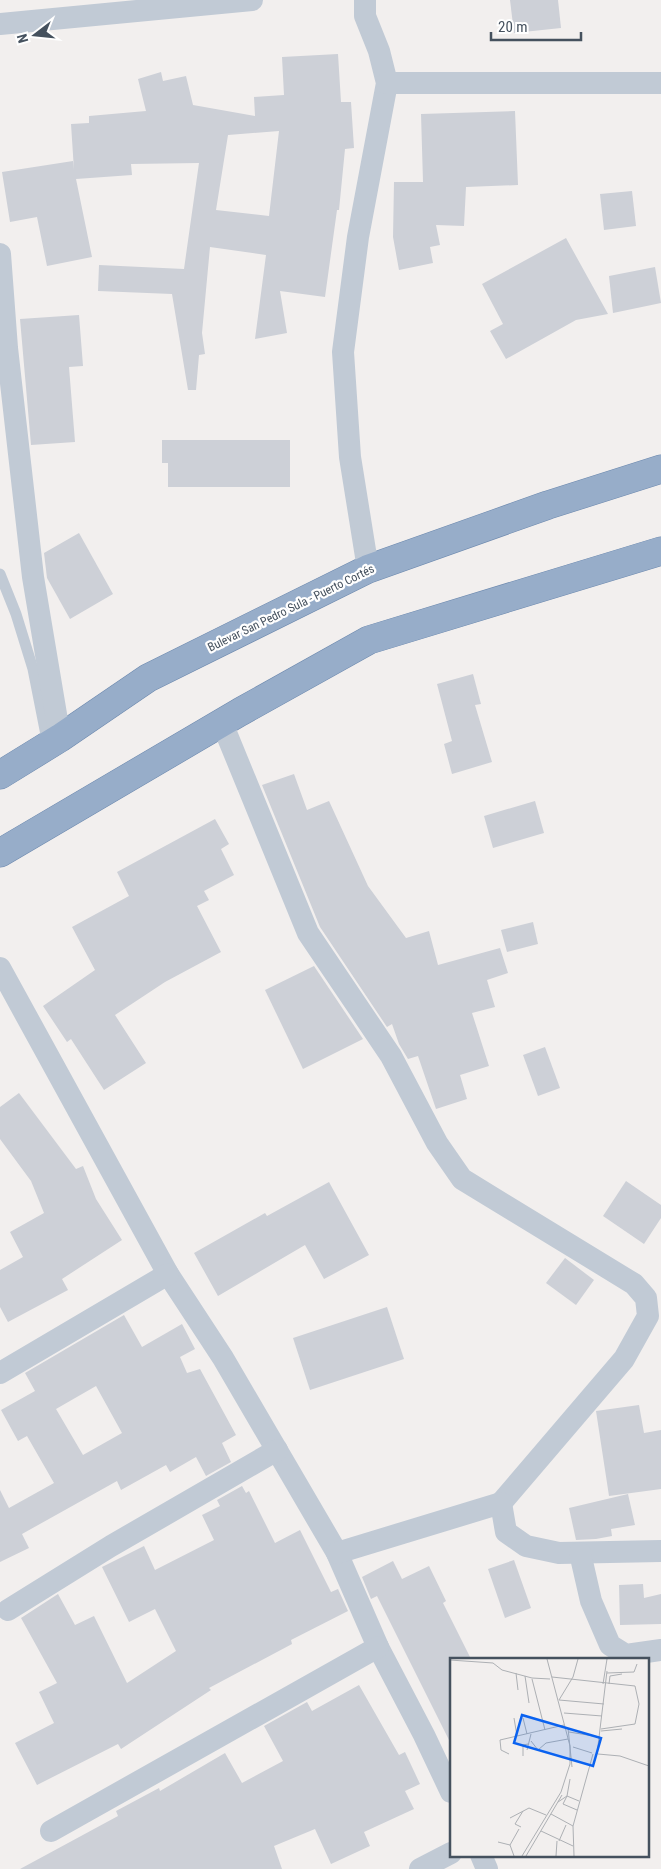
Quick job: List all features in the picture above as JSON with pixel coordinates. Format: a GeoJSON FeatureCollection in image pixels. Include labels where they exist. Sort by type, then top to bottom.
{"type":"FeatureCollection","features":[{"type":"Feature","properties":{"kind":"highway","name":"Bulevar San Pedro Sula - Puerto Cortés"},"geometry":{"type":"LineString","coordinates":[[0,775],[54,742],[148,678],[368,568],[548,505],[661,469]]}},
{"type":"Feature","properties":{"kind":"highway"},"geometry":{"type":"LineString","coordinates":[[0,853],[222,723],[369,640],[661,551]]}},
{"type":"Feature","properties":{"kind":"street"},"geometry":{"type":"LineString","coordinates":[[0,24],[144,5],[252,0]]}},
{"type":"Feature","properties":{"kind":"street"},"geometry":{"type":"LineString","coordinates":[[365,0],[365,16],[379,52],[387,83],[358,237],[343,352],[350,457],[368,568]]}},
{"type":"Feature","properties":{"kind":"street"},"geometry":{"type":"LineString","coordinates":[[387,83],[661,83]]}},
{"type":"Feature","properties":{"kind":"street"},"geometry":{"type":"LineString","coordinates":[[0,254],[7,348],[54,742]]}},
{"type":"Feature","properties":{"kind":"street"},"geometry":{"type":"LineString","coordinates":[[222,723],[308,933],[391,1056],[438,1143],[462,1179],[634,1284],[646,1298],[648,1316],[624,1359],[501,1503],[338,1553]]}},
{"type":"Feature","properties":{"kind":"street"},"geometry":{"type":"LineString","coordinates":[[0,968],[168,1274],[223,1358],[338,1553],[378,1647],[450,1790]]}},
{"type":"Feature","properties":{"kind":"street"},"geometry":{"type":"LineString","coordinates":[[0,1373],[168,1274]]}},
{"type":"Feature","properties":{"kind":"street"},"geometry":{"type":"LineString","coordinates":[[8,1610],[111,1546],[277,1450]]}},
{"type":"Feature","properties":{"kind":"street"},"geometry":{"type":"LineString","coordinates":[[501,1503],[506,1532],[526,1546],[559,1553],[661,1551]]}},
{"type":"Feature","properties":{"kind":"street"},"geometry":{"type":"LineString","coordinates":[[580,1553],[591,1601],[610,1645],[626,1656],[661,1650]]}},
{"type":"Feature","properties":{"kind":"street"},"geometry":{"type":"LineString","coordinates":[[51,1831],[378,1647]]}},
{"type":"Feature","properties":{"kind":"street"},"geometry":{"type":"LineString","coordinates":[[420,1869],[450,1854]]}},
{"type":"Feature","properties":{"kind":"street"},"geometry":{"type":"LineString","coordinates":[[482,1856],[488,1869]]}},
{"type":"Feature","properties":{"kind":"lane"},"geometry":{"type":"LineString","coordinates":[[0,574],[16,614],[54,742]]}},
{"type":"Feature","properties":{"kind":"building"},"geometry":{"type":"Polygon","coordinates":[[[510,0],[558,0],[561,28],[514,33],[510,0]]]}},
{"type":"Feature","properties":{"kind":"building"},"geometry":{"type":"Polygon","coordinates":[[[338,54],[341,102],[351,102],[354,148],[345,149],[339,210],[337,210],[325,297],[280,291],[287,333],[255,339],[266,255],[210,247],[202,333],[205,354],[199,355],[196,390],[188,390],[172,294],[98,291],[99,265],[184,269],[199,163],[131,164],[132,175],[76,179],[92,257],[47,266],[37,217],[10,222],[2,172],[73,161],[74,170],[71,124],[89,123],[89,116],[146,111],[138,79],[161,72],[163,81],[186,76],[193,105],[255,116],[254,97],[284,95],[282,57],[338,54]],[[279,131],[228,135],[216,210],[269,216],[279,131]]]}},
{"type":"Feature","properties":{"kind":"building"},"geometry":{"type":"Polygon","coordinates":[[[515,111],[518,185],[466,187],[464,226],[436,225],[440,245],[430,247],[433,263],[399,270],[393,237],[394,182],[423,182],[421,114],[515,111]]]}},
{"type":"Feature","properties":{"kind":"building"},"geometry":{"type":"Polygon","coordinates":[[[632,191],[636,226],[604,230],[600,194],[632,191]]]}},
{"type":"Feature","properties":{"kind":"building"},"geometry":{"type":"Polygon","coordinates":[[[566,238],[608,314],[576,320],[506,359],[490,331],[503,324],[482,284],[566,238]]]}},
{"type":"Feature","properties":{"kind":"building"},"geometry":{"type":"Polygon","coordinates":[[[655,267],[661,303],[613,313],[609,276],[655,267]]]}},
{"type":"Feature","properties":{"kind":"building"},"geometry":{"type":"Polygon","coordinates":[[[79,315],[83,366],[69,367],[75,442],[31,445],[20,319],[79,315]]]}},
{"type":"Feature","properties":{"kind":"building"},"geometry":{"type":"Polygon","coordinates":[[[162,440],[290,440],[290,487],[168,487],[168,463],[162,463],[162,440]]]}},
{"type":"Feature","properties":{"kind":"building"},"geometry":{"type":"Polygon","coordinates":[[[79,533],[113,594],[70,619],[47,578],[44,553],[79,533]]]}},
{"type":"Feature","properties":{"kind":"building"},"geometry":{"type":"Polygon","coordinates":[[[473,674],[481,704],[475,705],[492,762],[452,774],[444,744],[452,741],[437,684],[473,674]]]}},
{"type":"Feature","properties":{"kind":"building"},"geometry":{"type":"Polygon","coordinates":[[[294,774],[307,810],[329,801],[368,886],[406,938],[429,931],[438,965],[500,948],[508,973],[487,980],[495,1007],[472,1013],[489,1066],[460,1075],[467,1099],[436,1109],[418,1056],[408,1059],[399,1044],[392,1024],[387,1027],[320,927],[262,785],[294,774]]]}},
{"type":"Feature","properties":{"kind":"building"},"geometry":{"type":"Polygon","coordinates":[[[535,801],[544,833],[493,848],[484,816],[535,801]]]}},
{"type":"Feature","properties":{"kind":"building"},"geometry":{"type":"Polygon","coordinates":[[[215,819],[229,844],[221,849],[234,875],[204,891],[209,900],[197,906],[221,952],[165,982],[115,1015],[146,1063],[104,1090],[71,1039],[67,1042],[43,1006],[95,970],[72,927],[129,896],[117,872],[215,819]]]}},
{"type":"Feature","properties":{"kind":"building"},"geometry":{"type":"Polygon","coordinates":[[[533,922],[538,944],[507,952],[501,930],[533,922]]]}},
{"type":"Feature","properties":{"kind":"building"},"geometry":{"type":"Polygon","coordinates":[[[314,966],[363,1039],[303,1069],[265,990],[314,966]]]}},
{"type":"Feature","properties":{"kind":"building"},"geometry":{"type":"Polygon","coordinates":[[[545,1047],[560,1088],[538,1096],[523,1055],[545,1047]]]}},
{"type":"Feature","properties":{"kind":"building"},"geometry":{"type":"Polygon","coordinates":[[[19,1093],[76,1169],[83,1166],[96,1199],[122,1240],[62,1279],[68,1290],[8,1322],[0,1307],[0,1270],[23,1257],[10,1232],[44,1213],[31,1181],[0,1139],[0,1107],[19,1093]]]}},
{"type":"Feature","properties":{"kind":"building"},"geometry":{"type":"Polygon","coordinates":[[[626,1181],[661,1205],[661,1218],[644,1244],[603,1216],[626,1181]]]}},
{"type":"Feature","properties":{"kind":"building"},"geometry":{"type":"Polygon","coordinates":[[[329,1182],[369,1255],[324,1279],[305,1245],[218,1296],[194,1253],[265,1213],[267,1216],[329,1182]]]}},
{"type":"Feature","properties":{"kind":"building"},"geometry":{"type":"Polygon","coordinates":[[[565,1258],[594,1280],[576,1305],[546,1283],[565,1258]]]}},
{"type":"Feature","properties":{"kind":"building"},"geometry":{"type":"Polygon","coordinates":[[[387,1307],[404,1359],[310,1390],[293,1338],[387,1307]]]}},
{"type":"Feature","properties":{"kind":"building"},"geometry":{"type":"Polygon","coordinates":[[[124,1315],[142,1347],[182,1324],[195,1349],[180,1357],[187,1373],[200,1369],[236,1435],[222,1443],[231,1462],[206,1476],[196,1457],[170,1472],[166,1465],[121,1490],[117,1481],[22,1534],[29,1548],[0,1562],[0,1490],[9,1508],[54,1483],[27,1436],[18,1441],[1,1410],[35,1391],[25,1373],[124,1315]],[[96,1386],[56,1409],[83,1455],[122,1433],[96,1386]]]}},
{"type":"Feature","properties":{"kind":"building"},"geometry":{"type":"Polygon","coordinates":[[[639,1405],[644,1433],[661,1430],[661,1489],[609,1496],[596,1411],[639,1405]]]}},
{"type":"Feature","properties":{"kind":"building"},"geometry":{"type":"Polygon","coordinates":[[[242,1486],[246,1493],[249,1491],[275,1543],[300,1530],[331,1592],[338,1589],[348,1611],[291,1640],[292,1644],[209,1688],[211,1690],[121,1749],[118,1744],[37,1785],[15,1743],[54,1723],[39,1692],[57,1683],[21,1618],[58,1594],[75,1625],[94,1616],[127,1683],[176,1651],[155,1609],[129,1622],[102,1567],[144,1546],[155,1570],[214,1540],[202,1515],[220,1506],[217,1500],[242,1486]]]}},
{"type":"Feature","properties":{"kind":"building"},"geometry":{"type":"Polygon","coordinates":[[[628,1494],[635,1525],[611,1529],[612,1536],[576,1540],[569,1508],[628,1494]]]}},
{"type":"Feature","properties":{"kind":"building"},"geometry":{"type":"Polygon","coordinates":[[[514,1560],[531,1608],[505,1618],[488,1569],[514,1560]]]}},
{"type":"Feature","properties":{"kind":"building"},"geometry":{"type":"Polygon","coordinates":[[[393,1561],[402,1579],[429,1566],[446,1601],[443,1603],[470,1658],[450,1658],[450,1742],[377,1596],[371,1599],[362,1577],[393,1561]]]}},
{"type":"Feature","properties":{"kind":"building"},"geometry":{"type":"Polygon","coordinates":[[[643,1584],[644,1598],[661,1594],[661,1624],[620,1625],[619,1585],[643,1584]]]}},
{"type":"Feature","properties":{"kind":"building"},"geometry":{"type":"Polygon","coordinates":[[[359,1685],[399,1755],[405,1752],[420,1784],[405,1791],[414,1809],[364,1832],[370,1846],[331,1864],[315,1829],[274,1846],[282,1869],[20,1869],[118,1816],[116,1811],[159,1788],[160,1791],[225,1753],[242,1783],[283,1761],[264,1726],[307,1702],[312,1711],[359,1685]]]}}]}
